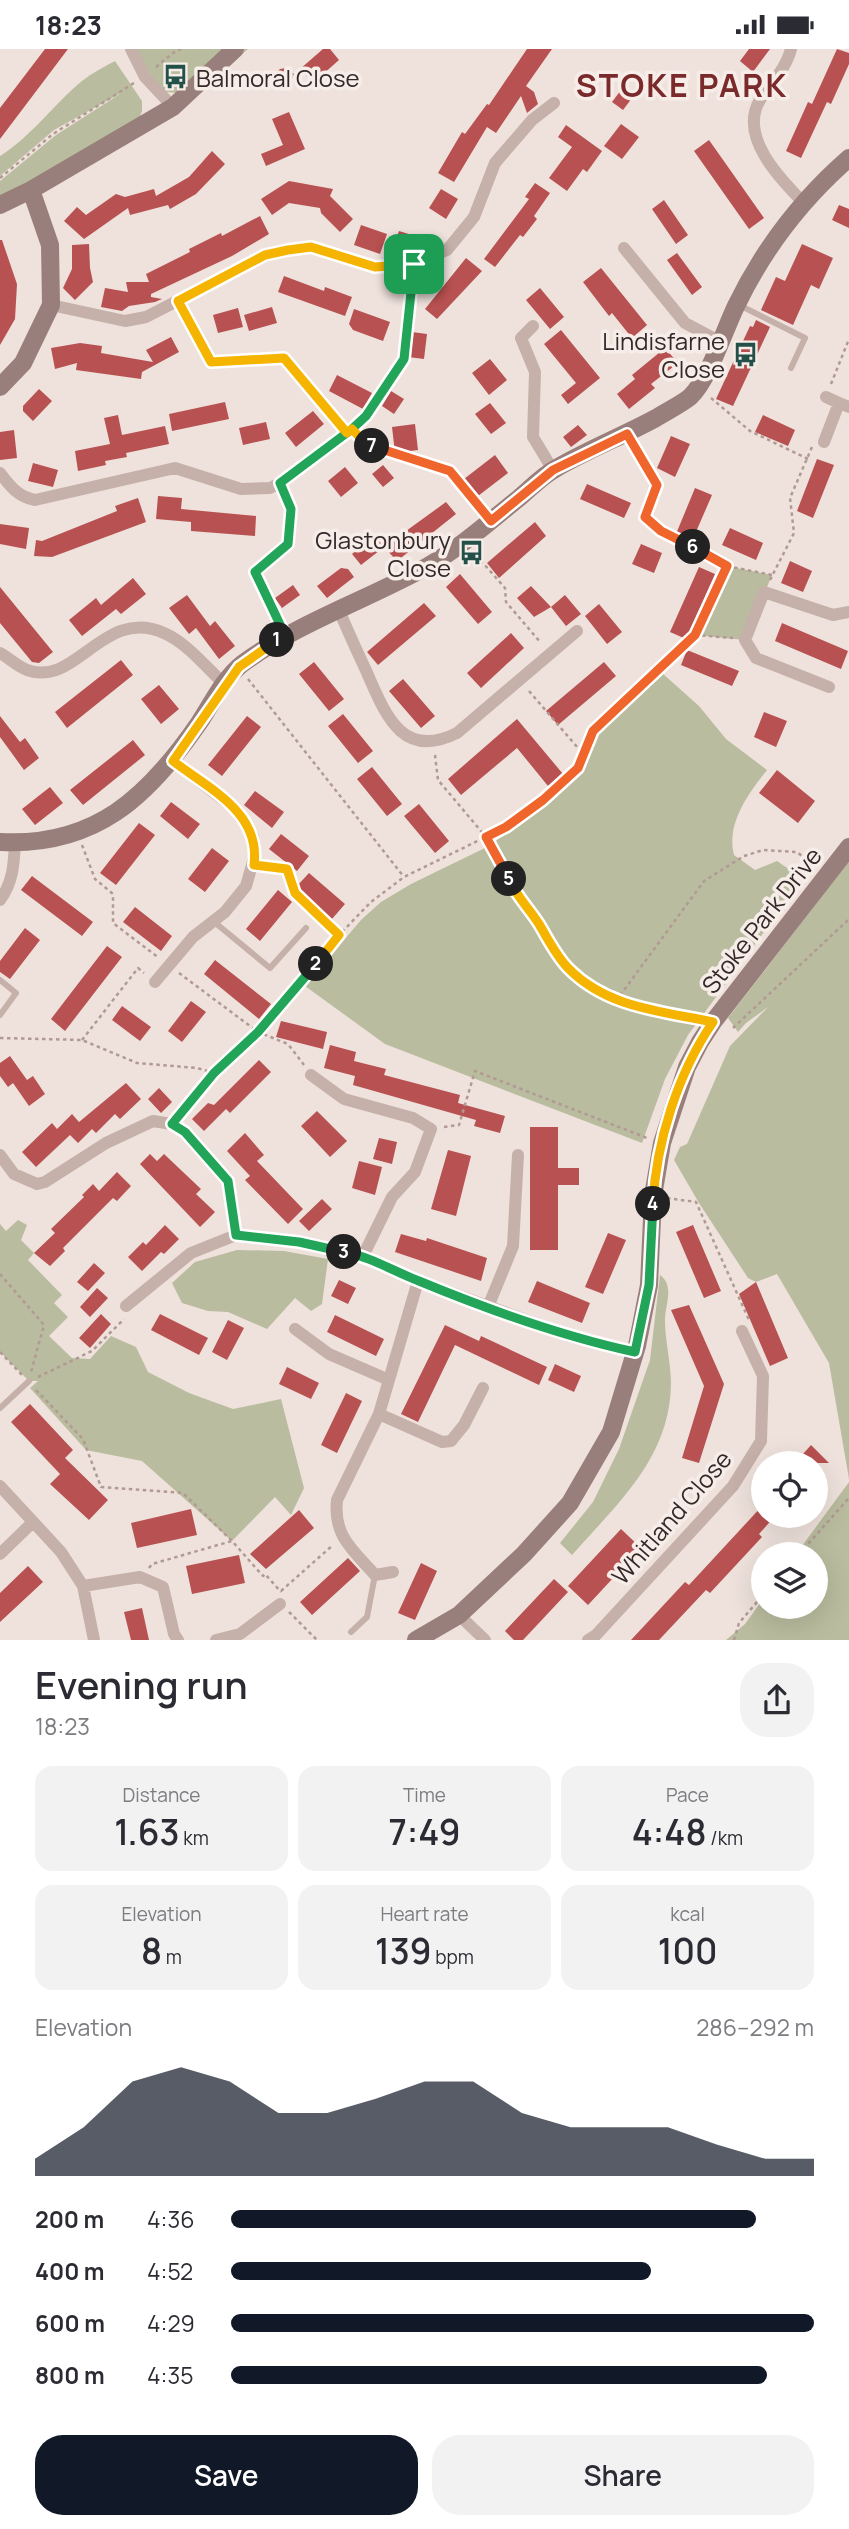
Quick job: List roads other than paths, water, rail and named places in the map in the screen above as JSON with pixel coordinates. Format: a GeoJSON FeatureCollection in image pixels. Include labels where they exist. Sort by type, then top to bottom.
{"type":"FeatureCollection","features":[{"type":"Feature","properties":{"kind":"street"},"geometry":{"type":"LineString","coordinates":[[131,49],[145,76],[173,107]]}},
{"type":"Feature","properties":{"kind":"street"},"geometry":{"type":"LineString","coordinates":[[0,205],[31,190],[173,107],[234,49]]}},
{"type":"Feature","properties":{"kind":"street"},"geometry":{"type":"LineString","coordinates":[[791,49],[787,62],[759,103],[754,127],[763,151],[788,187],[804,203]]}},
{"type":"Feature","properties":{"kind":"street"},"geometry":{"type":"LineString","coordinates":[[51,305],[125,321],[146,317],[265,255],[311,247],[375,267],[414,264],[447,250],[474,217],[495,163],[532,120],[554,103]]}},
{"type":"Feature","properties":{"kind":"street"},"geometry":{"type":"LineString","coordinates":[[0,900],[6,892],[14,867],[7,843],[57,838],[77,832],[105,820],[141,794],[173,761],[239,667],[285,635],[430,565],[491,521],[553,470],[627,434],[688,399],[699,388],[719,341],[765,252],[828,176],[849,158]]}},
{"type":"Feature","properties":{"kind":"street"},"geometry":{"type":"LineString","coordinates":[[0,387],[23,363],[51,305],[50,245],[31,190]]}},
{"type":"Feature","properties":{"kind":"street"},"geometry":{"type":"LineString","coordinates":[[625,248],[685,323],[719,341]]}},
{"type":"Feature","properties":{"kind":"street"},"geometry":{"type":"LineString","coordinates":[[533,326],[521,338],[535,372],[533,437],[553,470]]}},
{"type":"Feature","properties":{"kind":"street"},"geometry":{"type":"LineString","coordinates":[[820,441],[844,405],[826,397]]}},
{"type":"Feature","properties":{"kind":"street"},"geometry":{"type":"LineString","coordinates":[[0,473],[20,495],[34,500],[176,468],[241,489],[259,490],[280,483],[350,431]]}},
{"type":"Feature","properties":{"kind":"street"},"geometry":{"type":"LineString","coordinates":[[627,434],[657,485],[645,517]]}},
{"type":"Feature","properties":{"kind":"street"},"geometry":{"type":"LineString","coordinates":[[829,687],[756,658],[745,640],[764,592],[833,615],[849,612]]}},
{"type":"Feature","properties":{"kind":"street"},"geometry":{"type":"LineString","coordinates":[[339,610],[386,717],[409,736],[433,740],[457,733],[577,631]]}},
{"type":"Feature","properties":{"kind":"street"},"geometry":{"type":"LineString","coordinates":[[0,653],[27,670],[50,672],[64,667],[114,632],[133,628],[152,629],[177,641],[225,685]]}},
{"type":"Feature","properties":{"kind":"street"},"geometry":{"type":"LineString","coordinates":[[155,982],[193,937],[225,912],[246,886],[254,865],[255,845],[245,819],[173,761]]}},
{"type":"Feature","properties":{"kind":"street","name":"Stoke Park Drive"},"geometry":{"type":"LineString","coordinates":[[416,1640],[459,1615],[524,1554],[570,1503],[611,1431],[635,1352],[649,1285],[653,1196],[662,1143],[688,1067],[713,1022],[849,847]]}},
{"type":"Feature","properties":{"kind":"street"},"geometry":{"type":"LineString","coordinates":[[311,1075],[344,1099],[412,1118],[431,1129],[415,1172],[391,1197],[363,1256]]}},
{"type":"Feature","properties":{"kind":"street"},"geometry":{"type":"LineString","coordinates":[[0,1155],[14,1174],[37,1184],[45,1182],[106,1143],[153,1121],[172,1124],[185,1132],[228,1181],[236,1235]]}},
{"type":"Feature","properties":{"kind":"street"},"geometry":{"type":"LineString","coordinates":[[488,1307],[513,1246],[518,1155]]}},
{"type":"Feature","properties":{"kind":"street"},"geometry":{"type":"LineString","coordinates":[[126,1306],[191,1253],[236,1235],[299,1242],[363,1256],[418,1281],[488,1307],[573,1337],[635,1352]]}},
{"type":"Feature","properties":{"kind":"street"},"geometry":{"type":"LineString","coordinates":[[393,1572],[375,1575],[342,1537],[337,1525],[337,1500],[379,1414],[418,1281]]}},
{"type":"Feature","properties":{"kind":"street"},"geometry":{"type":"LineString","coordinates":[[295,1329],[329,1354],[389,1380]]}},
{"type":"Feature","properties":{"kind":"street","name":"Whitland Close"},"geometry":{"type":"LineString","coordinates":[[588,1640],[596,1635],[733,1486],[761,1441],[763,1376],[742,1331]]}},
{"type":"Feature","properties":{"kind":"street"},"geometry":{"type":"LineString","coordinates":[[379,1414],[442,1442],[451,1441],[464,1425],[483,1388]]}},
{"type":"Feature","properties":{"kind":"street"},"geometry":{"type":"LineString","coordinates":[[0,1486],[61,1552],[83,1586],[93,1640]]}},
{"type":"Feature","properties":{"kind":"street"},"geometry":{"type":"LineString","coordinates":[[0,1554],[33,1522]]}},
{"type":"Feature","properties":{"kind":"street"},"geometry":{"type":"LineString","coordinates":[[83,1586],[143,1578],[163,1587],[174,1634],[178,1640]]}},
{"type":"Feature","properties":{"kind":"street"},"geometry":{"type":"LineString","coordinates":[[216,1640],[240,1634],[281,1597]]}},
{"type":"Feature","properties":{"kind":"street"},"geometry":{"type":"LineString","coordinates":[[459,1615],[485,1640]]}},
{"type":"Feature","properties":{"kind":"lane"},"geometry":{"type":"LineString","coordinates":[[737,304],[805,338],[791,368]]}},
{"type":"Feature","properties":{"kind":"lane"},"geometry":{"type":"LineString","coordinates":[[213,921],[270,968],[306,928]]}},
{"type":"Feature","properties":{"kind":"lane"},"geometry":{"type":"LineString","coordinates":[[0,980],[16,993],[0,1015]]}},
{"type":"Feature","properties":{"kind":"lane"},"geometry":{"type":"LineString","coordinates":[[0,1408],[29,1381]]}},
{"type":"Feature","properties":{"kind":"lane"},"geometry":{"type":"LineString","coordinates":[[351,1632],[368,1617],[375,1575]]}},
{"type":"Feature","properties":{"kind":"place","name":"Balmoral Close"},"geometry":{"type":"Point","coordinates":[176,77]}},
{"type":"Feature","properties":{"kind":"place","name":"Lindisfarne Close"},"geometry":{"type":"Point","coordinates":[745,354]}},
{"type":"Feature","properties":{"kind":"place","name":"Glastonbury Close"},"geometry":{"type":"Point","coordinates":[471,553]}},
{"type":"Feature","properties":{"kind":"district","name":"STOKE PARK"},"geometry":{"type":"Point","coordinates":[682,85]}}]}
